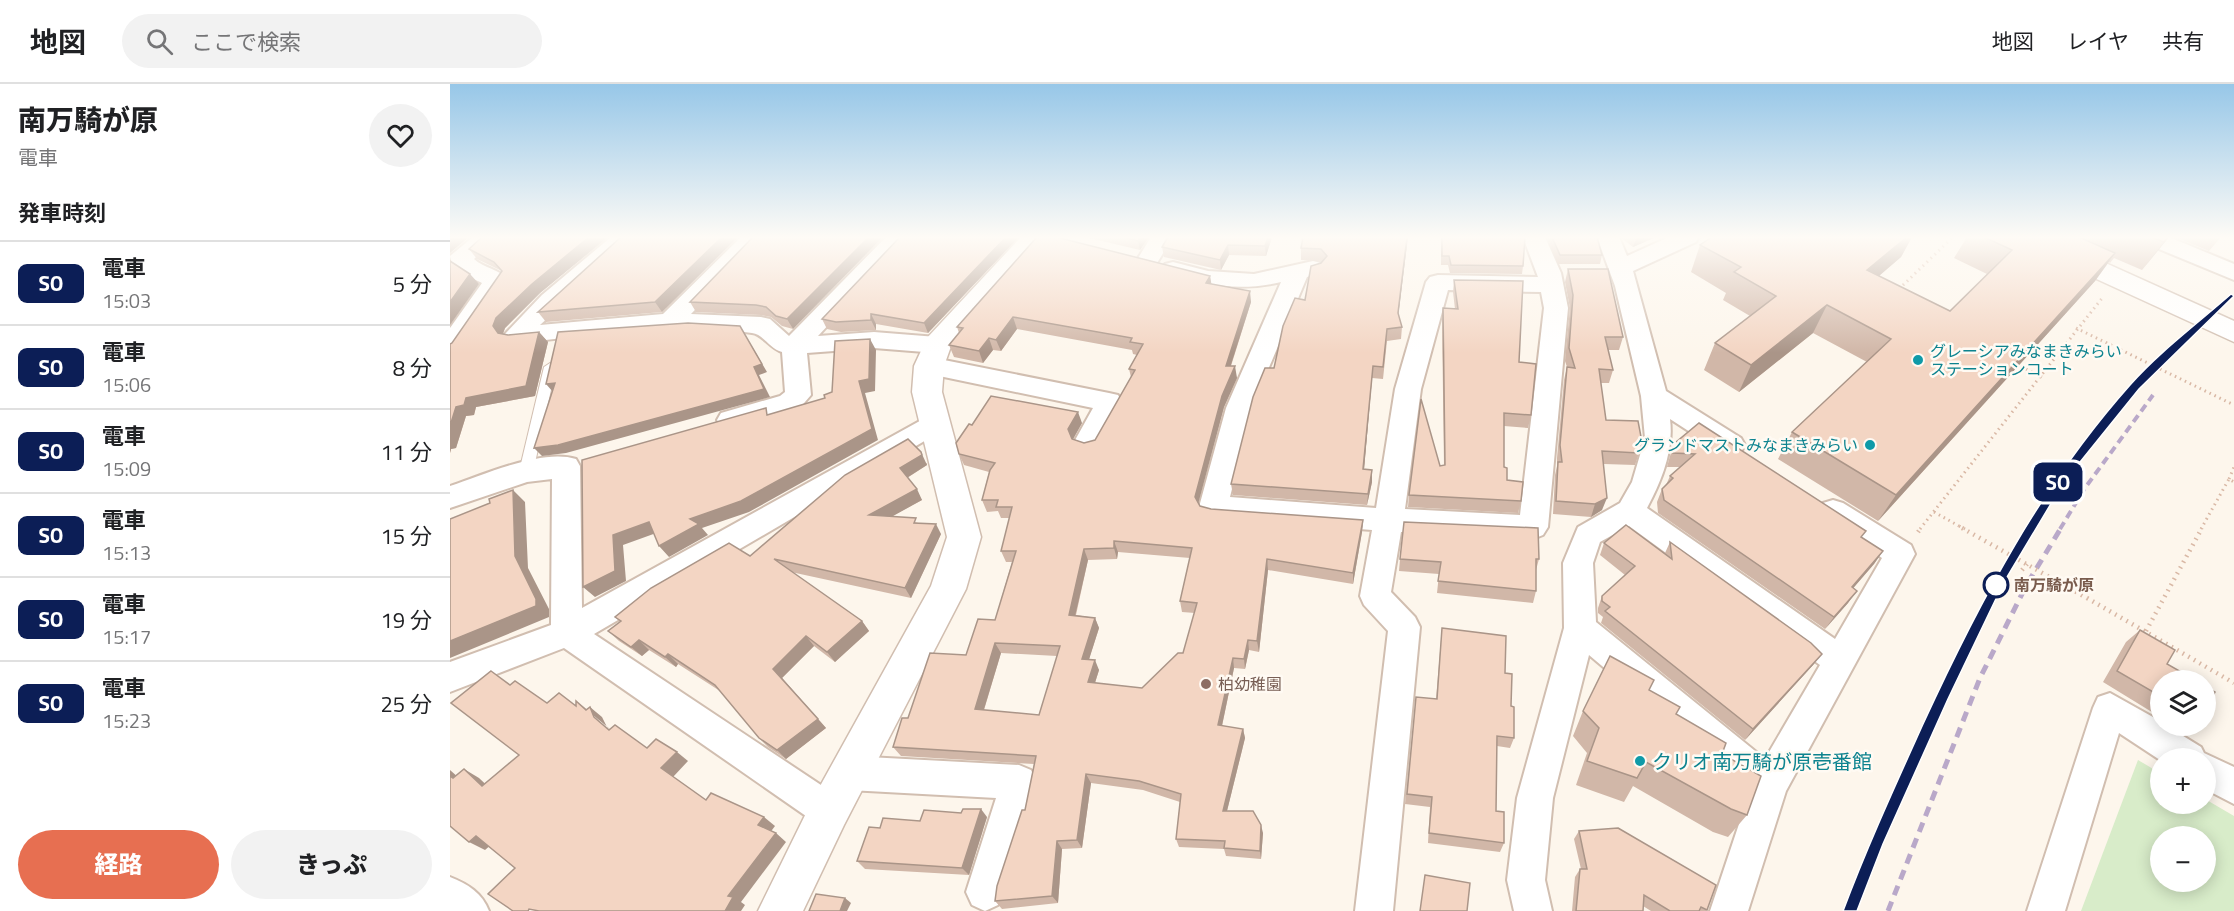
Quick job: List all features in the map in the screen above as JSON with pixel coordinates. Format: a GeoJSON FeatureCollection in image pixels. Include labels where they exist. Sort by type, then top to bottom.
{"type":"FeatureCollection","features":[{"type":"Feature","properties":{"kind":"street"},"geometry":{"type":"LineString","coordinates":[[450,346],[496,280],[486,276]]}},
{"type":"Feature","properties":{"kind":"street"},"geometry":{"type":"LineString","coordinates":[[579,276],[550,300],[516,335],[556,344],[670,321],[761,325],[783,344],[794,346],[874,340],[1109,402],[1088,442]]}},
{"type":"Feature","properties":{"kind":"street"},"geometry":{"type":"LineString","coordinates":[[670,321],[715,276]]}},
{"type":"Feature","properties":{"kind":"street"},"geometry":{"type":"LineString","coordinates":[[711,425],[789,403],[798,395],[794,346],[862,276]]}},
{"type":"Feature","properties":{"kind":"street"},"geometry":{"type":"LineString","coordinates":[[780,911],[829,811],[948,589],[963,537],[927,392],[933,355],[1011,276]]}},
{"type":"Feature","properties":{"kind":"street"},"geometry":{"type":"LineString","coordinates":[[1198,276],[1254,280],[1277,276]]}},
{"type":"Feature","properties":{"kind":"street"},"geometry":{"type":"LineString","coordinates":[[1303,276],[1239,408],[1213,507],[1389,520],[1533,527],[1556,308],[1557,277],[1434,280],[1408,389],[1389,520],[1375,596],[1404,627],[1374,911]]}},
{"type":"Feature","properties":{"kind":"street"},"geometry":{"type":"LineString","coordinates":[[1533,911],[1526,880],[1535,798],[1580,628],[1578,564],[1588,535],[1630,511],[1646,484],[1659,438],[1654,396],[1615,276]]}},
{"type":"Feature","properties":{"kind":"street"},"geometry":{"type":"LineString","coordinates":[[2111,276],[2234,332]]}},
{"type":"Feature","properties":{"kind":"street"},"geometry":{"type":"LineString","coordinates":[[1654,396],[1752,459]]}},
{"type":"Feature","properties":{"kind":"street"},"geometry":{"type":"LineString","coordinates":[[450,677],[567,633],[936,422]]}},
{"type":"Feature","properties":{"kind":"street"},"geometry":{"type":"LineString","coordinates":[[450,497],[526,472],[577,463],[567,633]]}},
{"type":"Feature","properties":{"kind":"street"},"geometry":{"type":"LineString","coordinates":[[1730,911],[1770,785],[1900,554],[1812,497]]}},
{"type":"Feature","properties":{"kind":"street"},"geometry":{"type":"LineString","coordinates":[[1630,511],[1839,660]]}},
{"type":"Feature","properties":{"kind":"street"},"geometry":{"type":"LineString","coordinates":[[1580,628],[1770,785]]}},
{"type":"Feature","properties":{"kind":"street"},"geometry":{"type":"LineString","coordinates":[[567,633],[829,811]]}},
{"type":"Feature","properties":{"kind":"street"},"geometry":{"type":"LineString","coordinates":[[2046,911],[2110,708],[2172,748]]}},
{"type":"Feature","properties":{"kind":"street"},"geometry":{"type":"LineString","coordinates":[[849,773],[1019,782],[985,892]]}},
{"type":"Feature","properties":{"kind":"street"},"geometry":{"type":"LineString","coordinates":[[2216,776],[2234,787]]}},
{"type":"Feature","properties":{"kind":"street"},"geometry":{"type":"LineString","coordinates":[[450,896],[470,911]]}},
{"type":"Feature","properties":{"kind":"lane"},"geometry":{"type":"LineString","coordinates":[[526,472],[556,344]]}},
{"type":"Feature","properties":{"kind":"path"},"geometry":{"type":"LineString","coordinates":[[1897,291],[1913,276]]}},
{"type":"Feature","properties":{"kind":"path"},"geometry":{"type":"LineString","coordinates":[[1900,554],[2042,377],[2076,328],[2109,290]]}},
{"type":"Feature","properties":{"kind":"path"},"geometry":{"type":"LineString","coordinates":[[2076,328],[2234,405]]}},
{"type":"Feature","properties":{"kind":"path"},"geometry":{"type":"LineString","coordinates":[[2011,362],[2042,377]]}},
{"type":"Feature","properties":{"kind":"path"},"geometry":{"type":"LineString","coordinates":[[2146,631],[2234,466]]}},
{"type":"Feature","properties":{"kind":"path"},"geometry":{"type":"LineString","coordinates":[[2229,479],[2234,482]]}},
{"type":"Feature","properties":{"kind":"path"},"geometry":{"type":"LineString","coordinates":[[1934,512],[2234,683]]}},
{"type":"Feature","properties":{"kind":"path"},"geometry":{"type":"LineString","coordinates":[[2022,570],[2027,564]]}},
{"type":"Feature","properties":{"kind":"green space"},"geometry":{"type":"Polygon","coordinates":[[[2138,760],[2150,767],[2150,814],[2216,814],[2216,805],[2234,816],[2234,911],[2081,911],[2138,760]]]}},
{"type":"Feature","properties":{"kind":"building"},"geometry":{"type":"Polygon","coordinates":[[[450,276],[469,276],[450,302],[450,276]]]}},
{"type":"Feature","properties":{"kind":"building"},"geometry":{"type":"Polygon","coordinates":[[[499,276],[542,276],[496,318],[493,326],[498,333],[508,335],[539,332],[526,386],[466,398],[464,405],[456,407],[450,426],[450,344],[499,276]]]}},
{"type":"Feature","properties":{"kind":"building"},"geometry":{"type":"Polygon","coordinates":[[[578,276],[682,276],[655,302],[538,312],[578,276]]]}},
{"type":"Feature","properties":{"kind":"building"},"geometry":{"type":"Polygon","coordinates":[[[716,276],[830,276],[787,319],[776,316],[766,307],[756,305],[690,302],[716,276]]]}},
{"type":"Feature","properties":{"kind":"building"},"geometry":{"type":"Polygon","coordinates":[[[863,276],[969,276],[924,323],[871,314],[871,320],[836,322],[822,319],[863,276]]]}},
{"type":"Feature","properties":{"kind":"building"},"geometry":{"type":"Polygon","coordinates":[[[1003,276],[1208,276],[1206,283],[1250,291],[1226,366],[1235,366],[1222,396],[1195,497],[1200,506],[1211,509],[1363,520],[1353,573],[1267,559],[1257,641],[1248,640],[1244,659],[1233,658],[1218,725],[1243,729],[1223,811],[1253,811],[1261,825],[1260,851],[1224,848],[1225,841],[1176,839],[1181,794],[1139,781],[1086,774],[1077,840],[1057,841],[1052,896],[995,901],[997,886],[1022,810],[1025,810],[1036,756],[893,747],[902,718],[908,718],[930,653],[966,655],[978,619],[995,620],[1016,551],[1001,551],[1012,507],[996,507],[998,500],[982,500],[990,470],[995,463],[959,454],[956,443],[969,424],[972,425],[991,396],[1078,412],[1068,429],[1072,439],[1084,443],[1095,440],[1135,370],[1129,369],[1143,344],[1130,342],[1132,338],[1013,317],[996,340],[989,338],[979,351],[949,345],[963,328],[957,327],[1003,276]],[[1114,541],[1114,548],[1084,549],[1069,615],[1095,618],[1082,659],[1095,660],[1088,682],[1142,688],[1178,653],[1183,653],[1197,603],[1180,601],[1192,548],[1114,541]],[[995,643],[975,709],[1039,715],[1060,646],[995,643]]]}},
{"type":"Feature","properties":{"kind":"building"},"geometry":{"type":"Polygon","coordinates":[[[1309,276],[1402,276],[1398,313],[1402,327],[1387,329],[1383,367],[1373,366],[1363,469],[1372,470],[1368,494],[1231,484],[1253,397],[1265,368],[1274,368],[1283,326],[1295,298],[1305,300],[1309,276]]]}},
{"type":"Feature","properties":{"kind":"building"},"geometry":{"type":"Polygon","coordinates":[[[1569,276],[1609,276],[1623,337],[1605,337],[1613,370],[1599,369],[1606,420],[1638,421],[1642,442],[1639,453],[1602,451],[1607,498],[1595,504],[1556,501],[1558,462],[1562,462],[1560,445],[1567,367],[1575,368],[1569,348],[1573,295],[1569,276]]]}},
{"type":"Feature","properties":{"kind":"building"},"geometry":{"type":"Polygon","coordinates":[[[1740,276],[1878,276],[1950,311],[1986,276],[2095,276],[1896,495],[1792,432],[1891,339],[1827,305],[1751,365],[1715,343],[1776,296],[1740,276]]]}},
{"type":"Feature","properties":{"kind":"building"},"geometry":{"type":"Polygon","coordinates":[[[1454,280],[1523,281],[1519,362],[1536,364],[1531,415],[1504,413],[1504,467],[1507,468],[1507,480],[1523,482],[1521,501],[1409,495],[1421,399],[1440,466],[1445,465],[1443,308],[1458,309],[1454,280]]]}},
{"type":"Feature","properties":{"kind":"building"},"geometry":{"type":"Polygon","coordinates":[[[688,323],[740,326],[762,364],[754,367],[764,389],[558,445],[534,448],[555,383],[546,384],[558,332],[688,323]]]}},
{"type":"Feature","properties":{"kind":"building"},"geometry":{"type":"Polygon","coordinates":[[[870,339],[869,379],[859,381],[872,429],[741,501],[690,519],[699,524],[659,546],[649,522],[613,535],[615,571],[583,587],[582,460],[766,408],[767,415],[825,398],[824,395],[832,392],[835,341],[870,339]]]}},
{"type":"Feature","properties":{"kind":"building"},"geometry":{"type":"Polygon","coordinates":[[[1699,423],[1866,531],[1861,537],[1883,551],[1852,587],[1857,591],[1834,617],[1664,500],[1662,489],[1673,478],[1670,476],[1695,454],[1673,453],[1675,443],[1699,423]]]}},
{"type":"Feature","properties":{"kind":"building"},"geometry":{"type":"Polygon","coordinates":[[[908,439],[922,455],[900,468],[917,489],[869,515],[916,518],[914,523],[936,524],[905,588],[774,559],[862,621],[827,652],[806,636],[773,669],[818,719],[777,750],[759,738],[715,685],[668,654],[665,657],[639,640],[631,647],[608,631],[621,621],[615,617],[651,588],[729,543],[750,556],[845,475],[908,439]]]}},
{"type":"Feature","properties":{"kind":"building"},"geometry":{"type":"Polygon","coordinates":[[[513,490],[515,556],[536,599],[536,606],[450,641],[450,519],[490,503],[489,499],[513,490]]]}},
{"type":"Feature","properties":{"kind":"building"},"geometry":{"type":"Polygon","coordinates":[[[1404,522],[1538,528],[1539,559],[1536,559],[1536,591],[1438,581],[1441,562],[1400,559],[1404,522]]]}},
{"type":"Feature","properties":{"kind":"building"},"geometry":{"type":"Polygon","coordinates":[[[1626,525],[1672,559],[1670,542],[1811,643],[1822,654],[1753,729],[1605,611],[1610,607],[1602,601],[1602,596],[1635,566],[1604,543],[1626,525]]]}},
{"type":"Feature","properties":{"kind":"building"},"geometry":{"type":"Polygon","coordinates":[[[1442,628],[1506,636],[1505,673],[1512,674],[1511,706],[1514,707],[1514,738],[1497,736],[1496,811],[1504,812],[1504,843],[1429,833],[1432,797],[1407,794],[1416,697],[1437,699],[1442,628]]]}},
{"type":"Feature","properties":{"kind":"building"},"geometry":{"type":"Polygon","coordinates":[[[2140,630],[2175,650],[2167,664],[2178,670],[2150,670],[2150,690],[2117,671],[2140,630]]]}},
{"type":"Feature","properties":{"kind":"building"},"geometry":{"type":"Polygon","coordinates":[[[1610,656],[1654,680],[1649,690],[1680,707],[1676,714],[1726,743],[1722,754],[1761,776],[1747,815],[1731,809],[1646,762],[1637,778],[1587,761],[1599,728],[1583,711],[1610,656]]]}},
{"type":"Feature","properties":{"kind":"building"},"geometry":{"type":"Polygon","coordinates":[[[491,671],[510,685],[515,681],[547,703],[559,693],[576,706],[576,701],[586,710],[590,707],[594,717],[609,730],[615,725],[647,748],[656,739],[677,752],[661,768],[706,800],[711,793],[764,817],[758,825],[776,833],[728,896],[733,897],[725,911],[539,911],[529,909],[528,911],[513,911],[488,894],[515,868],[476,836],[469,842],[450,826],[450,776],[453,778],[464,769],[482,786],[519,755],[451,703],[491,671]]]}},
{"type":"Feature","properties":{"kind":"building"},"geometry":{"type":"Polygon","coordinates":[[[963,809],[981,809],[962,868],[857,861],[869,827],[880,828],[883,818],[920,821],[924,810],[961,813],[963,809]]]}},
{"type":"Feature","properties":{"kind":"building"},"geometry":{"type":"Polygon","coordinates":[[[1618,828],[1716,885],[1707,910],[1701,907],[1699,911],[1670,911],[1644,895],[1643,911],[1576,911],[1580,869],[1587,869],[1579,831],[1618,828]]]}},
{"type":"Feature","properties":{"kind":"building"},"geometry":{"type":"Polygon","coordinates":[[[1425,875],[1470,883],[1467,911],[1420,911],[1425,875]]]}},
{"type":"Feature","properties":{"kind":"building"},"geometry":{"type":"Polygon","coordinates":[[[816,894],[845,898],[840,911],[809,911],[816,894]]]}},
{"type":"Feature","properties":{"kind":"railway"},"geometry":{"type":"LineString","coordinates":[[2029,529],[2060,479],[2135,386]]}},
{"type":"Feature","properties":{"kind":"railway"},"geometry":{"type":"LineString","coordinates":[[2060,529],[2085,488],[2153,395]]}},
{"type":"Feature","properties":{"kind":"railway"},"geometry":{"type":"LineString","coordinates":[[1851,911],[1876,842],[1999,579],[2030,528]]}},
{"type":"Feature","properties":{"kind":"railway"},"geometry":{"type":"LineString","coordinates":[[1888,911],[1980,678],[2027,584],[2061,528]]}},
{"type":"Feature","properties":{"kind":"train","name":"SO"},"geometry":{"type":"LineString","coordinates":[[1851,911],[1876,842],[1942,696],[1999,579],[2060,479],[2135,386],[2234,296]]}},
{"type":"Feature","properties":{"kind":"place","name":"グレーシアみなまきみらい ステーションコート"},"geometry":{"type":"Point","coordinates":[1918,360]}},
{"type":"Feature","properties":{"kind":"place","name":"グランドマストみなまきみらい"},"geometry":{"type":"Point","coordinates":[1870,445]}},
{"type":"Feature","properties":{"kind":"place","name":"南万騎が原"},"geometry":{"type":"Point","coordinates":[1996,585]}},
{"type":"Feature","properties":{"kind":"place","name":"柏幼稚園"},"geometry":{"type":"Point","coordinates":[1206,684]}},
{"type":"Feature","properties":{"kind":"place","name":"クリオ南万騎が原壱番館"},"geometry":{"type":"Point","coordinates":[1640,761]}}]}
